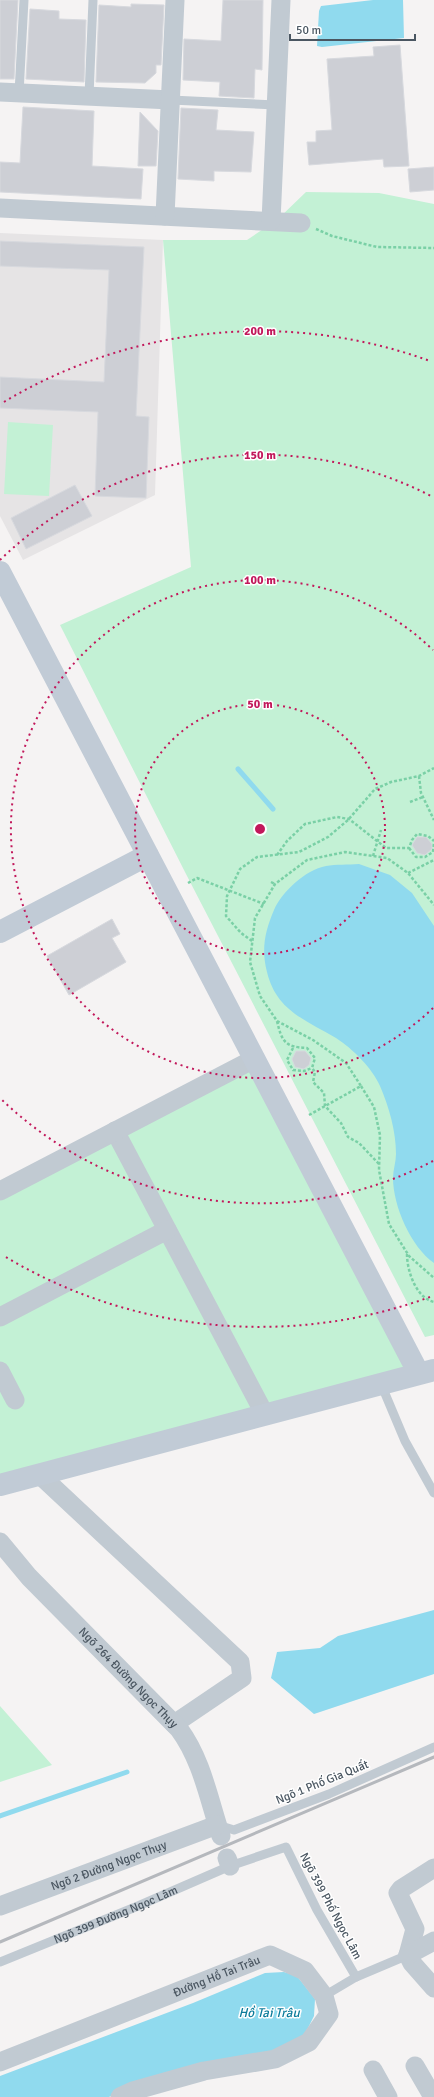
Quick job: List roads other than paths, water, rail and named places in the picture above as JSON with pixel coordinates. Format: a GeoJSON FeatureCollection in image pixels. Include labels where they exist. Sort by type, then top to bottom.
{"type":"FeatureCollection","features":[{"type":"Feature","properties":{"kind":"street"},"geometry":{"type":"LineString","coordinates":[[165,216],[175,0]]}},
{"type":"Feature","properties":{"kind":"street"},"geometry":{"type":"LineString","coordinates":[[271,221],[281,0]]}},
{"type":"Feature","properties":{"kind":"street"},"geometry":{"type":"LineString","coordinates":[[0,92],[171,100]]}},
{"type":"Feature","properties":{"kind":"street"},"geometry":{"type":"LineString","coordinates":[[0,208],[301,223]]}},
{"type":"Feature","properties":{"kind":"street"},"geometry":{"type":"LineString","coordinates":[[0,572],[254,1059],[426,1372],[0,1484]]}},
{"type":"Feature","properties":{"kind":"street"},"geometry":{"type":"LineString","coordinates":[[0,932],[148,855]]}},
{"type":"Feature","properties":{"kind":"street"},"geometry":{"type":"LineString","coordinates":[[0,1191],[254,1059]]}},
{"type":"Feature","properties":{"kind":"street"},"geometry":{"type":"LineString","coordinates":[[115,1131],[265,1415]]}},
{"type":"Feature","properties":{"kind":"street"},"geometry":{"type":"LineString","coordinates":[[0,1317],[167,1230]]}},
{"type":"Feature","properties":{"kind":"street"},"geometry":{"type":"LineString","coordinates":[[0,1372],[15,1400]]}},
{"type":"Feature","properties":{"kind":"street"},"geometry":{"type":"LineString","coordinates":[[39,1474],[240,1662],[242,1678],[174,1724]]}},
{"type":"Feature","properties":{"kind":"street","name":"Ngõ 264 Đường Ngọc Thụy"},"geometry":{"type":"LineString","coordinates":[[0,1542],[29,1577],[174,1724],[190,1743],[200,1768],[219,1830]]}},
{"type":"Feature","properties":{"kind":"street","name":"Ngõ 2 Đường Ngọc Thụy"},"geometry":{"type":"LineString","coordinates":[[0,1906],[219,1830]]}},
{"type":"Feature","properties":{"kind":"street"},"geometry":{"type":"LineString","coordinates":[[434,1868],[401,1889],[398,1893],[415,1929],[408,1955],[412,1963],[434,1988]]}},
{"type":"Feature","properties":{"kind":"street"},"geometry":{"type":"LineString","coordinates":[[408,1955],[434,1941]]}},
{"type":"Feature","properties":{"kind":"street","name":"Đường Hồ Tai Trâu"},"geometry":{"type":"LineString","coordinates":[[0,2062],[270,1955],[304,1972],[324,1996],[329,2014],[309,2042],[275,2059],[204,2071],[133,2091],[120,2097]]}},
{"type":"Feature","properties":{"kind":"street"},"geometry":{"type":"LineString","coordinates":[[415,2066],[433,2097]]}},
{"type":"Feature","properties":{"kind":"street"},"geometry":{"type":"LineString","coordinates":[[373,2070],[388,2097]]}},
{"type":"Feature","properties":{"kind":"lane"},"geometry":{"type":"LineString","coordinates":[[19,93],[24,0]]}},
{"type":"Feature","properties":{"kind":"lane"},"geometry":{"type":"LineString","coordinates":[[89,96],[93,0]]}},
{"type":"Feature","properties":{"kind":"lane"},"geometry":{"type":"LineString","coordinates":[[171,100],[276,105]]}},
{"type":"Feature","properties":{"kind":"lane"},"geometry":{"type":"LineString","coordinates":[[381,1384],[405,1441],[434,1493]]}},
{"type":"Feature","properties":{"kind":"lane","name":"Ngõ 1 Phố Gia Quất"},"geometry":{"type":"LineString","coordinates":[[219,1830],[234,1830],[329,1794],[434,1748]]}},
{"type":"Feature","properties":{"kind":"lane","name":"Ngõ 399 Phố Ngọc Lâm"},"geometry":{"type":"LineString","coordinates":[[229,1862],[286,1847],[317,1910],[356,1977],[408,1955]]}},
{"type":"Feature","properties":{"kind":"lane","name":"Ngõ 399 Đường Ngọc Lâm"},"geometry":{"type":"LineString","coordinates":[[0,1962],[138,1906],[229,1862]]}},
{"type":"Feature","properties":{"kind":"lane"},"geometry":{"type":"LineString","coordinates":[[324,1996],[356,1977]]}},
{"type":"Feature","properties":{"kind":"water"},"geometry":{"type":"Polygon","coordinates":[[[373,0],[403,0],[404,38],[322,47],[317,46],[319,11],[321,6],[373,0]]]}},
{"type":"Feature","properties":{"kind":"water"},"geometry":{"type":"Polygon","coordinates":[[[359,864],[390,875],[412,893],[434,926],[434,1263],[418,1247],[411,1236],[396,1201],[393,1175],[396,1160],[396,1145],[391,1119],[377,1079],[361,1059],[349,1048],[336,1038],[303,1019],[285,1005],[277,996],[271,985],[265,964],[264,948],[268,925],[274,910],[288,889],[302,877],[318,868],[330,865],[359,864]]]}},
{"type":"Feature","properties":{"kind":"water"},"geometry":{"type":"Polygon","coordinates":[[[434,1610],[434,1674],[314,1714],[271,1678],[277,1652],[320,1648],[338,1636],[434,1610]]]}},
{"type":"Feature","properties":{"kind":"water","name":"Hồ Tai Trâu"},"geometry":{"type":"Polygon","coordinates":[[[284,1972],[297,1976],[315,1999],[314,2016],[304,2036],[279,2049],[115,2094],[109,2097],[0,2097],[0,2076],[193,2003],[265,1973],[284,1972]]]}},
{"type":"Feature","properties":{"kind":"waterway"},"geometry":{"type":"LineString","coordinates":[[238,769],[273,809]]}},
{"type":"Feature","properties":{"kind":"waterway"},"geometry":{"type":"LineString","coordinates":[[0,1816],[127,1772]]}},
{"type":"Feature","properties":{"kind":"railway"},"geometry":{"type":"LineString","coordinates":[[0,1942],[434,1757]]}}]}
